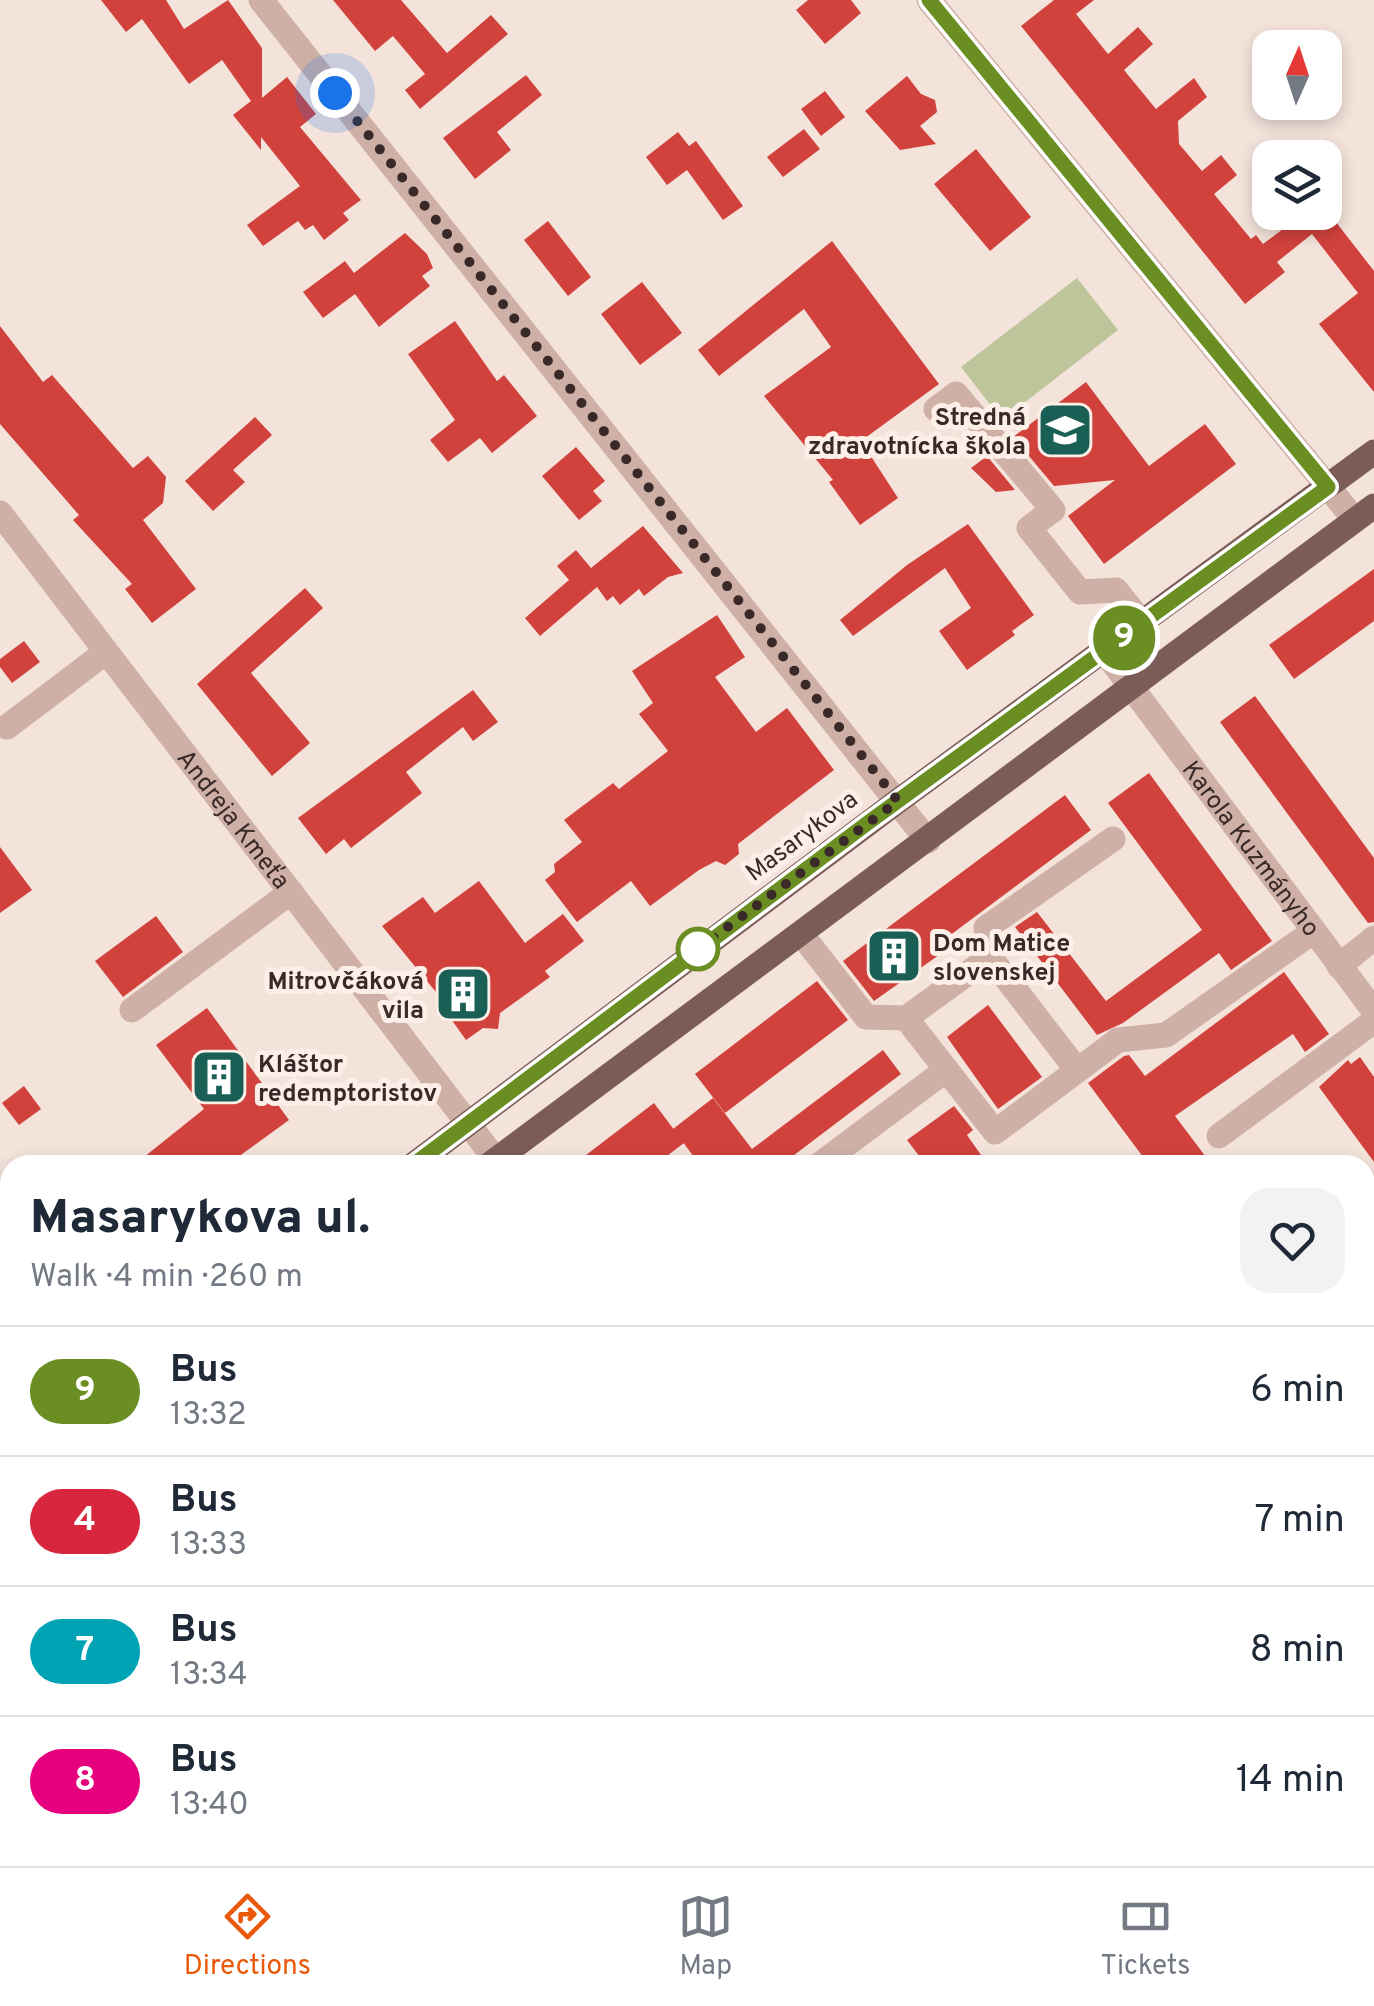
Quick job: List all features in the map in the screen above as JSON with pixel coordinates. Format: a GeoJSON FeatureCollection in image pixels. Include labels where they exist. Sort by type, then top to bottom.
{"type":"FeatureCollection","features":[{"type":"Feature","properties":{"kind":"main road","name":"Masarykova"},"geometry":{"type":"LineString","coordinates":[[426,1155],[898,801],[1374,452]]}},
{"type":"Feature","properties":{"kind":"main road"},"geometry":{"type":"LineString","coordinates":[[502,1155],[1364,513]]}},
{"type":"Feature","properties":{"kind":"street"},"geometry":{"type":"LineString","coordinates":[[261,0],[928,841]]}},
{"type":"Feature","properties":{"kind":"street"},"geometry":{"type":"LineString","coordinates":[[929,0],[1328,487],[1364,513]]}},
{"type":"Feature","properties":{"kind":"street"},"geometry":{"type":"LineString","coordinates":[[936,409],[956,394],[1053,510],[1030,528],[1080,592],[1116,590],[1144,624]]}},
{"type":"Feature","properties":{"kind":"street","name":"Andreja Kmeťa"},"geometry":{"type":"LineString","coordinates":[[0,513],[488,1155]]}},
{"type":"Feature","properties":{"kind":"street"},"geometry":{"type":"LineString","coordinates":[[6,727],[106,652]]}},
{"type":"Feature","properties":{"kind":"street","name":"Karola Kuzmányho"},"geometry":{"type":"LineString","coordinates":[[1104,652],[1374,1011]]}},
{"type":"Feature","properties":{"kind":"street"},"geometry":{"type":"LineString","coordinates":[[1077,1070],[990,957],[986,928],[1112,839]]}},
{"type":"Feature","properties":{"kind":"street"},"geometry":{"type":"LineString","coordinates":[[132,1010],[290,892]]}},
{"type":"Feature","properties":{"kind":"street"},"geometry":{"type":"LineString","coordinates":[[906,1018],[995,1132],[1118,1040],[1166,1035],[1314,932]]}},
{"type":"Feature","properties":{"kind":"street"},"geometry":{"type":"LineString","coordinates":[[802,934],[866,1017],[906,1018],[990,957]]}},
{"type":"Feature","properties":{"kind":"street"},"geometry":{"type":"LineString","coordinates":[[1340,966],[1374,938]]}},
{"type":"Feature","properties":{"kind":"street"},"geometry":{"type":"LineString","coordinates":[[1219,1136],[1374,1021]]}},
{"type":"Feature","properties":{"kind":"street"},"geometry":{"type":"LineString","coordinates":[[832,1155],[946,1070]]}},
{"type":"Feature","properties":{"kind":"green space"},"geometry":{"type":"Polygon","coordinates":[[[1077,278],[1118,330],[1002,420],[961,367],[1077,278]]]}},
{"type":"Feature","properties":{"kind":"building"},"geometry":{"type":"Polygon","coordinates":[[[101,0],[166,0],[184,29],[228,0],[262,48],[262,98],[287,77],[316,114],[300,127],[361,200],[343,213],[349,220],[324,240],[313,225],[305,230],[298,221],[263,246],[247,225],[300,186],[261,137],[261,150],[233,115],[251,101],[222,60],[189,84],[142,19],[126,32],[101,0]]]}},
{"type":"Feature","properties":{"kind":"building"},"geometry":{"type":"Polygon","coordinates":[[[333,0],[401,0],[447,53],[491,15],[508,34],[420,109],[405,90],[425,74],[393,36],[375,51],[333,0]]]}},
{"type":"Feature","properties":{"kind":"building"},"geometry":{"type":"Polygon","coordinates":[[[808,0],[851,0],[861,13],[825,44],[796,10],[808,0]]]}},
{"type":"Feature","properties":{"kind":"building"},"geometry":{"type":"Polygon","coordinates":[[[1054,0],[1094,0],[1076,14],[1108,54],[1138,27],[1153,44],[1124,70],[1156,109],[1194,78],[1207,97],[1178,121],[1179,144],[1202,171],[1221,155],[1237,175],[1214,194],[1251,239],[1256,235],[1263,244],[1282,230],[1342,230],[1374,271],[1374,392],[1319,324],[1358,293],[1312,234],[1277,262],[1285,272],[1245,304],[1021,26],[1054,0]]]}},
{"type":"Feature","properties":{"kind":"building"},"geometry":{"type":"Polygon","coordinates":[[[526,75],[542,95],[497,132],[511,150],[475,179],[443,138],[526,75]]]}},
{"type":"Feature","properties":{"kind":"building"},"geometry":{"type":"Polygon","coordinates":[[[907,76],[921,94],[935,100],[937,112],[920,126],[936,144],[900,150],[865,111],[907,76]]]}},
{"type":"Feature","properties":{"kind":"building"},"geometry":{"type":"Polygon","coordinates":[[[825,91],[845,117],[821,136],[801,109],[825,91]]]}},
{"type":"Feature","properties":{"kind":"building"},"geometry":{"type":"Polygon","coordinates":[[[804,129],[820,149],[783,177],[767,157],[804,129]]]}},
{"type":"Feature","properties":{"kind":"building"},"geometry":{"type":"Polygon","coordinates":[[[678,132],[689,146],[696,141],[743,206],[723,220],[687,170],[667,185],[646,157],[678,132]]]}},
{"type":"Feature","properties":{"kind":"building"},"geometry":{"type":"Polygon","coordinates":[[[976,149],[1031,217],[990,251],[934,184],[976,149]]]}},
{"type":"Feature","properties":{"kind":"building"},"geometry":{"type":"Polygon","coordinates":[[[548,221],[591,277],[568,296],[524,240],[548,221]]]}},
{"type":"Feature","properties":{"kind":"building"},"geometry":{"type":"Polygon","coordinates":[[[405,233],[427,254],[433,268],[422,276],[430,286],[379,327],[355,294],[323,318],[303,292],[345,261],[354,273],[405,233]]]}},
{"type":"Feature","properties":{"kind":"building"},"geometry":{"type":"Polygon","coordinates":[[[832,241],[939,384],[861,441],[898,498],[860,525],[829,482],[833,480],[764,396],[831,347],[804,309],[719,376],[698,350],[832,241]]]}},
{"type":"Feature","properties":{"kind":"building"},"geometry":{"type":"Polygon","coordinates":[[[642,282],[682,333],[640,365],[601,314],[642,282]]]}},
{"type":"Feature","properties":{"kind":"building"},"geometry":{"type":"Polygon","coordinates":[[[455,321],[497,381],[504,375],[537,416],[492,453],[480,438],[448,462],[430,440],[455,420],[408,354],[455,321]]]}},
{"type":"Feature","properties":{"kind":"building"},"geometry":{"type":"Polygon","coordinates":[[[0,326],[43,382],[52,375],[133,468],[148,456],[166,477],[163,503],[143,520],[196,589],[152,623],[125,589],[132,584],[73,520],[79,515],[0,424],[0,326]]]}},
{"type":"Feature","properties":{"kind":"building","name":"Stredná zdravotnícka škola"},"geometry":{"type":"Polygon","coordinates":[[[1086,382],[1149,466],[1205,424],[1236,464],[1104,564],[1068,516],[1115,480],[1054,486],[1013,437],[1086,382]]]}},
{"type":"Feature","properties":{"kind":"building"},"geometry":{"type":"Polygon","coordinates":[[[255,417],[272,435],[233,470],[245,482],[213,511],[185,481],[255,417]]]}},
{"type":"Feature","properties":{"kind":"building"},"geometry":{"type":"Polygon","coordinates":[[[576,447],[605,481],[593,491],[602,501],[579,520],[542,476],[576,447]]]}},
{"type":"Feature","properties":{"kind":"building"},"geometry":{"type":"Polygon","coordinates":[[[987,456],[1015,490],[996,492],[971,468],[987,456]]]}},
{"type":"Feature","properties":{"kind":"building"},"geometry":{"type":"Polygon","coordinates":[[[968,524],[1034,615],[1012,631],[1015,635],[967,670],[939,631],[971,608],[945,568],[853,636],[840,620],[907,565],[968,524]]]}},
{"type":"Feature","properties":{"kind":"building"},"geometry":{"type":"Polygon","coordinates":[[[643,526],[683,573],[668,577],[644,596],[639,589],[620,605],[613,596],[607,601],[597,587],[540,636],[525,618],[569,580],[557,566],[576,550],[591,568],[643,526]]]}},
{"type":"Feature","properties":{"kind":"building"},"geometry":{"type":"Polygon","coordinates":[[[1374,569],[1374,621],[1294,679],[1269,645],[1374,569]]]}},
{"type":"Feature","properties":{"kind":"building"},"geometry":{"type":"Polygon","coordinates":[[[305,588],[323,608],[251,673],[310,743],[272,776],[197,684],[305,588]]]}},
{"type":"Feature","properties":{"kind":"building"},"geometry":{"type":"Polygon","coordinates":[[[717,615],[745,657],[715,677],[756,732],[787,708],[834,770],[738,844],[739,854],[725,865],[716,861],[699,870],[650,906],[631,881],[577,922],[545,880],[555,872],[554,864],[582,842],[564,820],[613,783],[619,789],[668,751],[639,714],[653,703],[632,671],[717,615]]]}},
{"type":"Feature","properties":{"kind":"building"},"geometry":{"type":"Polygon","coordinates":[[[24,641],[40,662],[12,683],[0,667],[0,659],[24,641]]]}},
{"type":"Feature","properties":{"kind":"building"},"geometry":{"type":"Polygon","coordinates":[[[473,690],[498,722],[473,741],[463,727],[406,772],[422,793],[351,848],[344,839],[326,854],[298,818],[473,690]]]}},
{"type":"Feature","properties":{"kind":"building"},"geometry":{"type":"Polygon","coordinates":[[[1255,696],[1374,858],[1374,922],[1368,923],[1220,722],[1255,696]]]}},
{"type":"Feature","properties":{"kind":"building"},"geometry":{"type":"Polygon","coordinates":[[[1149,773],[1272,941],[1231,970],[1219,953],[1123,1023],[1097,1035],[1015,927],[1037,912],[1106,1001],[1202,930],[1108,803],[1149,773]]]}},
{"type":"Feature","properties":{"kind":"building"},"geometry":{"type":"Polygon","coordinates":[[[1065,795],[1091,830],[941,942],[946,950],[874,1001],[843,961],[1065,795]]]}},
{"type":"Feature","properties":{"kind":"building"},"geometry":{"type":"Polygon","coordinates":[[[0,847],[32,890],[0,913],[0,847]]]}},
{"type":"Feature","properties":{"kind":"building"},"geometry":{"type":"Polygon","coordinates":[[[479,881],[525,943],[563,914],[584,941],[545,971],[550,977],[500,1013],[498,1029],[483,1028],[466,1040],[441,1005],[444,1002],[382,926],[423,897],[435,913],[479,881]]]}},
{"type":"Feature","properties":{"kind":"building"},"geometry":{"type":"Polygon","coordinates":[[[156,916],[183,952],[123,997],[95,961],[156,916]]]}},
{"type":"Feature","properties":{"kind":"building"},"geometry":{"type":"Polygon","coordinates":[[[1284,972],[1329,1034],[1305,1052],[1293,1034],[1175,1116],[1204,1155],[1142,1155],[1088,1083],[1129,1055],[1145,1076],[1284,972]]]}},
{"type":"Feature","properties":{"kind":"building"},"geometry":{"type":"Polygon","coordinates":[[[817,981],[848,1020],[725,1113],[695,1074],[817,981]]]}},
{"type":"Feature","properties":{"kind":"building"},"geometry":{"type":"Polygon","coordinates":[[[988,1005],[1042,1077],[998,1109],[947,1037],[988,1005]]]}},
{"type":"Feature","properties":{"kind":"building","name":"Kláštor redemptoristov"},"geometry":{"type":"Polygon","coordinates":[[[207,1008],[289,1120],[241,1155],[146,1155],[204,1109],[156,1045],[207,1008]]]}},
{"type":"Feature","properties":{"kind":"building"},"geometry":{"type":"Polygon","coordinates":[[[883,1050],[901,1074],[794,1155],[692,1155],[673,1129],[713,1098],[752,1149],[883,1050]]]}},
{"type":"Feature","properties":{"kind":"building"},"geometry":{"type":"Polygon","coordinates":[[[1360,1057],[1374,1077],[1374,1155],[1369,1155],[1319,1087],[1348,1060],[1351,1064],[1360,1057]]]}},
{"type":"Feature","properties":{"kind":"building"},"geometry":{"type":"Polygon","coordinates":[[[24,1086],[41,1109],[19,1125],[2,1103],[24,1086]]]}},
{"type":"Feature","properties":{"kind":"building"},"geometry":{"type":"Polygon","coordinates":[[[654,1103],[684,1143],[668,1155],[586,1155],[654,1103]]]}},
{"type":"Feature","properties":{"kind":"building"},"geometry":{"type":"Polygon","coordinates":[[[954,1106],[973,1130],[967,1135],[981,1155],[918,1155],[907,1140],[954,1106]]]}},
{"type":"Feature","properties":{"kind":"bus line","name":"9"},"geometry":{"type":"LineString","coordinates":[[426,1155],[869,822],[1328,487],[929,0]]}},
{"type":"Feature","properties":{"kind":"place","name":"Stredná zdravotnícka škola"},"geometry":{"type":"Point","coordinates":[1065,430]}},
{"type":"Feature","properties":{"kind":"place","name":"Dom Matice slovenskej"},"geometry":{"type":"Point","coordinates":[894,956]}},
{"type":"Feature","properties":{"kind":"place","name":"Mitrovčáková vila"},"geometry":{"type":"Point","coordinates":[463,994]}},
{"type":"Feature","properties":{"kind":"place","name":"Kláštor redemptoristov"},"geometry":{"type":"Point","coordinates":[219,1077]}},
{"type":"Feature","properties":{"kind":"route"},"geometry":{"type":"LineString","coordinates":[[335,93],[898,801],[698,949]]}}]}
